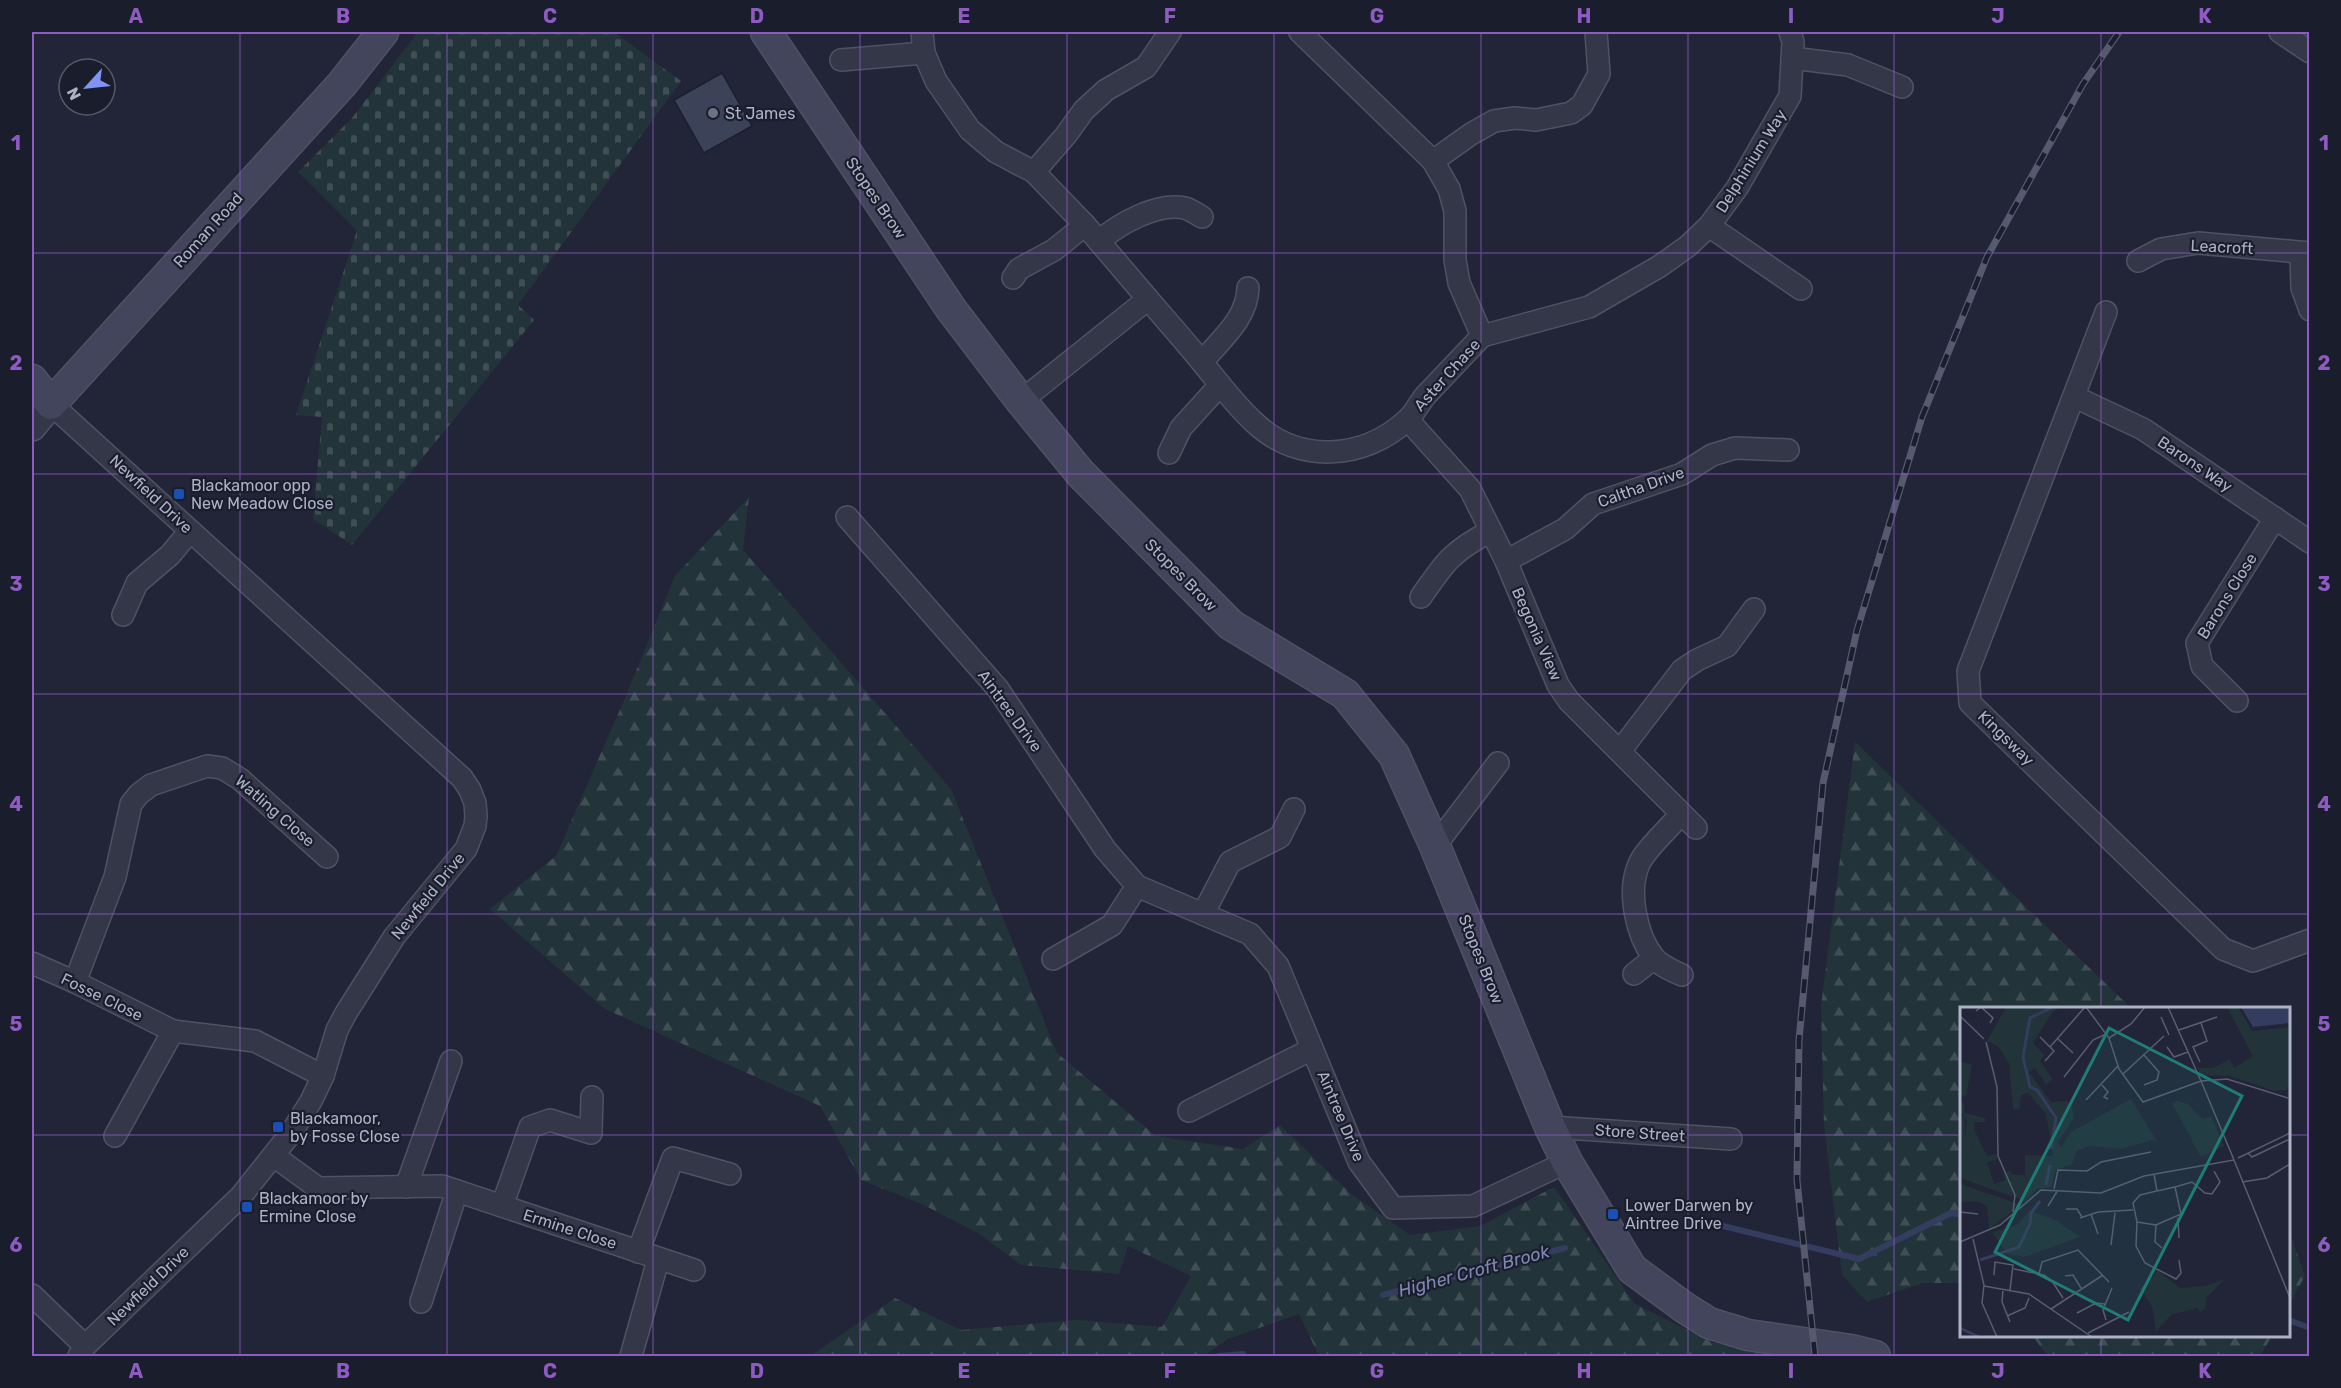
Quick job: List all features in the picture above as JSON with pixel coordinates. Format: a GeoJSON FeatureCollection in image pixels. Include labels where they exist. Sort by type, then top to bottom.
{"type":"FeatureCollection","features":[{"type":"Feature","properties":{"kind":"main road","name":"Roman Road"},"geometry":{"type":"LineString","coordinates":[[51,404],[342,84],[383,32]]}},
{"type":"Feature","properties":{"kind":"main road","name":"Stopes Brow"},"geometry":{"type":"LineString","coordinates":[[766,32],[944,300],[1021,401],[1081,474],[1231,625],[1345,694],[1394,755],[1435,846],[1550,1127],[1567,1162],[1632,1269],[1709,1323],[1748,1335],[1851,1350],[1875,1356]]}},
{"type":"Feature","properties":{"kind":"main road"},"geometry":{"type":"LineString","coordinates":[[32,380],[51,404]]}},
{"type":"Feature","properties":{"kind":"street","name":"Aster Chase"},"geometry":{"type":"LineString","coordinates":[[922,32],[924,53],[936,81],[970,130],[996,152],[1034,172],[1100,241],[1255,424],[1297,448],[1313,452],[1344,452],[1377,441],[1408,420],[1424,397],[1482,336],[1459,283],[1455,260],[1455,211],[1449,189],[1433,160],[1300,32]]}},
{"type":"Feature","properties":{"kind":"street"},"geometry":{"type":"LineString","coordinates":[[1034,172],[1084,110],[1106,90],[1146,67],[1170,32]]}},
{"type":"Feature","properties":{"kind":"street"},"geometry":{"type":"LineString","coordinates":[[1433,160],[1494,121],[1560,117],[1577,109],[1599,74],[1596,32]]}},
{"type":"Feature","properties":{"kind":"street","name":"Delphinium Way"},"geometry":{"type":"LineString","coordinates":[[1482,336],[1589,307],[1669,259],[1688,246],[1709,226],[1737,188],[1790,96],[1793,42],[1790,32]]}},
{"type":"Feature","properties":{"kind":"street"},"geometry":{"type":"LineString","coordinates":[[2280,32],[2310,52]]}},
{"type":"Feature","properties":{"kind":"street"},"geometry":{"type":"LineString","coordinates":[[841,60],[924,53]]}},
{"type":"Feature","properties":{"kind":"street"},"geometry":{"type":"LineString","coordinates":[[1792,58],[1848,65],[1902,87]]}},
{"type":"Feature","properties":{"kind":"street"},"geometry":{"type":"LineString","coordinates":[[1100,241],[1115,228],[1128,221],[1170,208],[1186,208],[1202,217]]}},
{"type":"Feature","properties":{"kind":"street"},"geometry":{"type":"LineString","coordinates":[[1013,278],[1019,269],[1054,250],[1085,225]]}},
{"type":"Feature","properties":{"kind":"street","name":"Delphinium Way"},"geometry":{"type":"LineString","coordinates":[[1709,226],[1801,289]]}},
{"type":"Feature","properties":{"kind":"street","name":"Leacroft"},"geometry":{"type":"LineString","coordinates":[[2138,261],[2161,249],[2198,243],[2305,253]]}},
{"type":"Feature","properties":{"kind":"street"},"geometry":{"type":"LineString","coordinates":[[2305,253],[2302,288],[2310,310]]}},
{"type":"Feature","properties":{"kind":"street"},"geometry":{"type":"LineString","coordinates":[[1202,362],[1243,315],[1248,299],[1248,288]]}},
{"type":"Feature","properties":{"kind":"street"},"geometry":{"type":"LineString","coordinates":[[1021,401],[1148,299]]}},
{"type":"Feature","properties":{"kind":"street","name":"Kingsway"},"geometry":{"type":"LineString","coordinates":[[2106,312],[1968,671],[1970,703],[2223,949],[2253,961],[2310,940]]}},
{"type":"Feature","properties":{"kind":"street"},"geometry":{"type":"LineString","coordinates":[[1168,453],[1180,428],[1220,385]]}},
{"type":"Feature","properties":{"kind":"street","name":"Barons Way"},"geometry":{"type":"LineString","coordinates":[[2075,397],[2143,429],[2310,542]]}},
{"type":"Feature","properties":{"kind":"street","name":"Roman Road"},"geometry":{"type":"LineString","coordinates":[[32,427],[51,404]]}},
{"type":"Feature","properties":{"kind":"street","name":"Newfield Drive"},"geometry":{"type":"LineString","coordinates":[[51,404],[462,778],[475,803],[475,826],[466,849],[394,937],[375,966],[337,1030],[323,1076],[311,1101],[274,1156],[241,1196],[82,1351]]}},
{"type":"Feature","properties":{"kind":"street","name":"Begonia View"},"geometry":{"type":"LineString","coordinates":[[1408,420],[1470,489],[1506,561],[1558,684],[1569,701],[1688,821],[1639,862],[1632,887],[1635,912],[1654,958]]}},
{"type":"Feature","properties":{"kind":"street","name":"Caltha Drive"},"geometry":{"type":"LineString","coordinates":[[1506,561],[1565,529],[1593,504],[1682,474],[1712,454],[1735,448],[1788,450]]}},
{"type":"Feature","properties":{"kind":"street","name":"Aintree Drive"},"geometry":{"type":"LineString","coordinates":[[847,517],[998,688],[1105,849],[1137,886],[1250,934],[1278,966],[1359,1162],[1393,1208],[1473,1206],[1567,1162]]}},
{"type":"Feature","properties":{"kind":"street","name":"Barons Close"},"geometry":{"type":"LineString","coordinates":[[2237,701],[2202,666],[2197,643],[2275,518]]}},
{"type":"Feature","properties":{"kind":"street"},"geometry":{"type":"LineString","coordinates":[[123,615],[137,583],[170,555],[190,531]]}},
{"type":"Feature","properties":{"kind":"street"},"geometry":{"type":"LineString","coordinates":[[1421,597],[1450,556],[1491,531]]}},
{"type":"Feature","properties":{"kind":"street"},"geometry":{"type":"LineString","coordinates":[[1620,751],[1682,670],[1727,646],[1754,609]]}},
{"type":"Feature","properties":{"kind":"street"},"geometry":{"type":"LineString","coordinates":[[1435,846],[1498,764]]}},
{"type":"Feature","properties":{"kind":"street","name":"Watling Close"},"geometry":{"type":"LineString","coordinates":[[75,982],[115,878],[131,804],[151,785],[207,766],[222,768],[240,778],[327,857]]}},
{"type":"Feature","properties":{"kind":"street"},"geometry":{"type":"LineString","coordinates":[[1203,914],[1230,862],[1280,837],[1294,809]]}},
{"type":"Feature","properties":{"kind":"street"},"geometry":{"type":"LineString","coordinates":[[1053,959],[1112,925],[1137,886]]}},
{"type":"Feature","properties":{"kind":"street"},"geometry":{"type":"LineString","coordinates":[[1634,974],[1654,958],[1682,975]]}},
{"type":"Feature","properties":{"kind":"street","name":"Fosse Close"},"geometry":{"type":"LineString","coordinates":[[32,963],[173,1031],[255,1041],[323,1076]]}},
{"type":"Feature","properties":{"kind":"street"},"geometry":{"type":"LineString","coordinates":[[115,1136],[173,1031]]}},
{"type":"Feature","properties":{"kind":"street","name":"Aintree Drive"},"geometry":{"type":"LineString","coordinates":[[1189,1111],[1312,1048]]}},
{"type":"Feature","properties":{"kind":"street"},"geometry":{"type":"LineString","coordinates":[[406,1187],[451,1061]]}},
{"type":"Feature","properties":{"kind":"street","name":"Ermine Close"},"geometry":{"type":"LineString","coordinates":[[501,1206],[531,1127],[550,1120],[591,1133],[592,1097]]}},
{"type":"Feature","properties":{"kind":"street","name":"Store Street"},"geometry":{"type":"LineString","coordinates":[[1550,1127],[1731,1139]]}},
{"type":"Feature","properties":{"kind":"street","name":"Ermine Close"},"geometry":{"type":"LineString","coordinates":[[274,1156],[318,1188],[442,1186],[658,1260],[694,1270]]}},
{"type":"Feature","properties":{"kind":"street","name":"Ermine Close"},"geometry":{"type":"LineString","coordinates":[[638,1252],[673,1158],[730,1174]]}},
{"type":"Feature","properties":{"kind":"street"},"geometry":{"type":"LineString","coordinates":[[421,1302],[457,1191]]}},
{"type":"Feature","properties":{"kind":"street"},"geometry":{"type":"LineString","coordinates":[[631,1356],[658,1260]]}},
{"type":"Feature","properties":{"kind":"street"},"geometry":{"type":"LineString","coordinates":[[32,1295],[82,1351]]}},
{"type":"Feature","properties":{"kind":"green space"},"geometry":{"type":"Polygon","coordinates":[[[418,32],[614,32],[681,81],[518,305],[534,320],[352,545],[313,519],[322,417],[296,415],[357,231],[298,172],[352,118],[418,32]]]}},
{"type":"Feature","properties":{"kind":"green space"},"geometry":{"type":"Polygon","coordinates":[[[749,497],[743,550],[951,789],[1057,1053],[1156,1136],[1243,1149],[1280,1125],[1350,1193],[1410,1235],[1480,1226],[1554,1187],[1635,1304],[1712,1342],[1787,1356],[1319,1356],[1299,1314],[1228,1339],[1204,1356],[810,1356],[895,1298],[961,1330],[1077,1320],[1162,1327],[1191,1276],[1128,1246],[1119,1274],[1021,1265],[978,1233],[922,1204],[861,1180],[820,1106],[605,1009],[490,909],[556,856],[675,576],[749,497]]]}},
{"type":"Feature","properties":{"kind":"green space"},"geometry":{"type":"Polygon","coordinates":[[[1855,742],[2130,1007],[1960,1007],[1960,1283],[1922,1283],[1867,1302],[1842,1275],[1824,1126],[1821,1006],[1855,742]]]}},
{"type":"Feature","properties":{"kind":"green space"},"geometry":{"type":"Polygon","coordinates":[[[2290,1234],[2305,1276],[2290,1303],[2290,1234]]]}},
{"type":"Feature","properties":{"kind":"green space"},"geometry":{"type":"Polygon","coordinates":[[[2034,1337],[2271,1337],[2260,1356],[2047,1356],[2034,1337]]]}},
{"type":"Feature","properties":{"kind":"building","name":"St James"},"geometry":{"type":"Polygon","coordinates":[[[722,73],[752,126],[704,153],[674,100],[722,73]]]}},
{"type":"Feature","properties":{"kind":"waterway","name":"Higher Croft Brook"},"geometry":{"type":"LineString","coordinates":[[1723,1226],[1859,1259],[1951,1213],[1960,1215]]}},
{"type":"Feature","properties":{"kind":"waterway","name":"Higher Croft Brook"},"geometry":{"type":"LineString","coordinates":[[1383,1295],[1565,1248]]}},
{"type":"Feature","properties":{"kind":"waterway","name":"Higher Croft Brook"},"geometry":{"type":"LineString","coordinates":[[2290,1321],[2310,1328]]}},
{"type":"Feature","properties":{"kind":"waterway","name":"Higher Croft Brook"},"geometry":{"type":"LineString","coordinates":[[1219,1356],[1243,1354]]}},
{"type":"Feature","properties":{"kind":"railway"},"geometry":{"type":"LineString","coordinates":[[1815,1356],[1797,1180],[1799,1040],[1823,783],[1857,630],[1922,417],[1987,257],[2083,84],[2119,32]]}},
{"type":"Feature","properties":{"kind":"place","name":"St James"},"geometry":{"type":"Point","coordinates":[713,113]}},
{"type":"Feature","properties":{"kind":"place","name":"Blackamoor opp New Meadow Close"},"geometry":{"type":"Point","coordinates":[179,494]}},
{"type":"Feature","properties":{"kind":"place","name":"Blackamoor, by Fosse Close"},"geometry":{"type":"Point","coordinates":[278,1127]}},
{"type":"Feature","properties":{"kind":"place","name":"Blackamoor by Ermine Close"},"geometry":{"type":"Point","coordinates":[247,1207]}},
{"type":"Feature","properties":{"kind":"place","name":"Lower Darwen by Aintree Drive"},"geometry":{"type":"Point","coordinates":[1613,1214]}}]}
